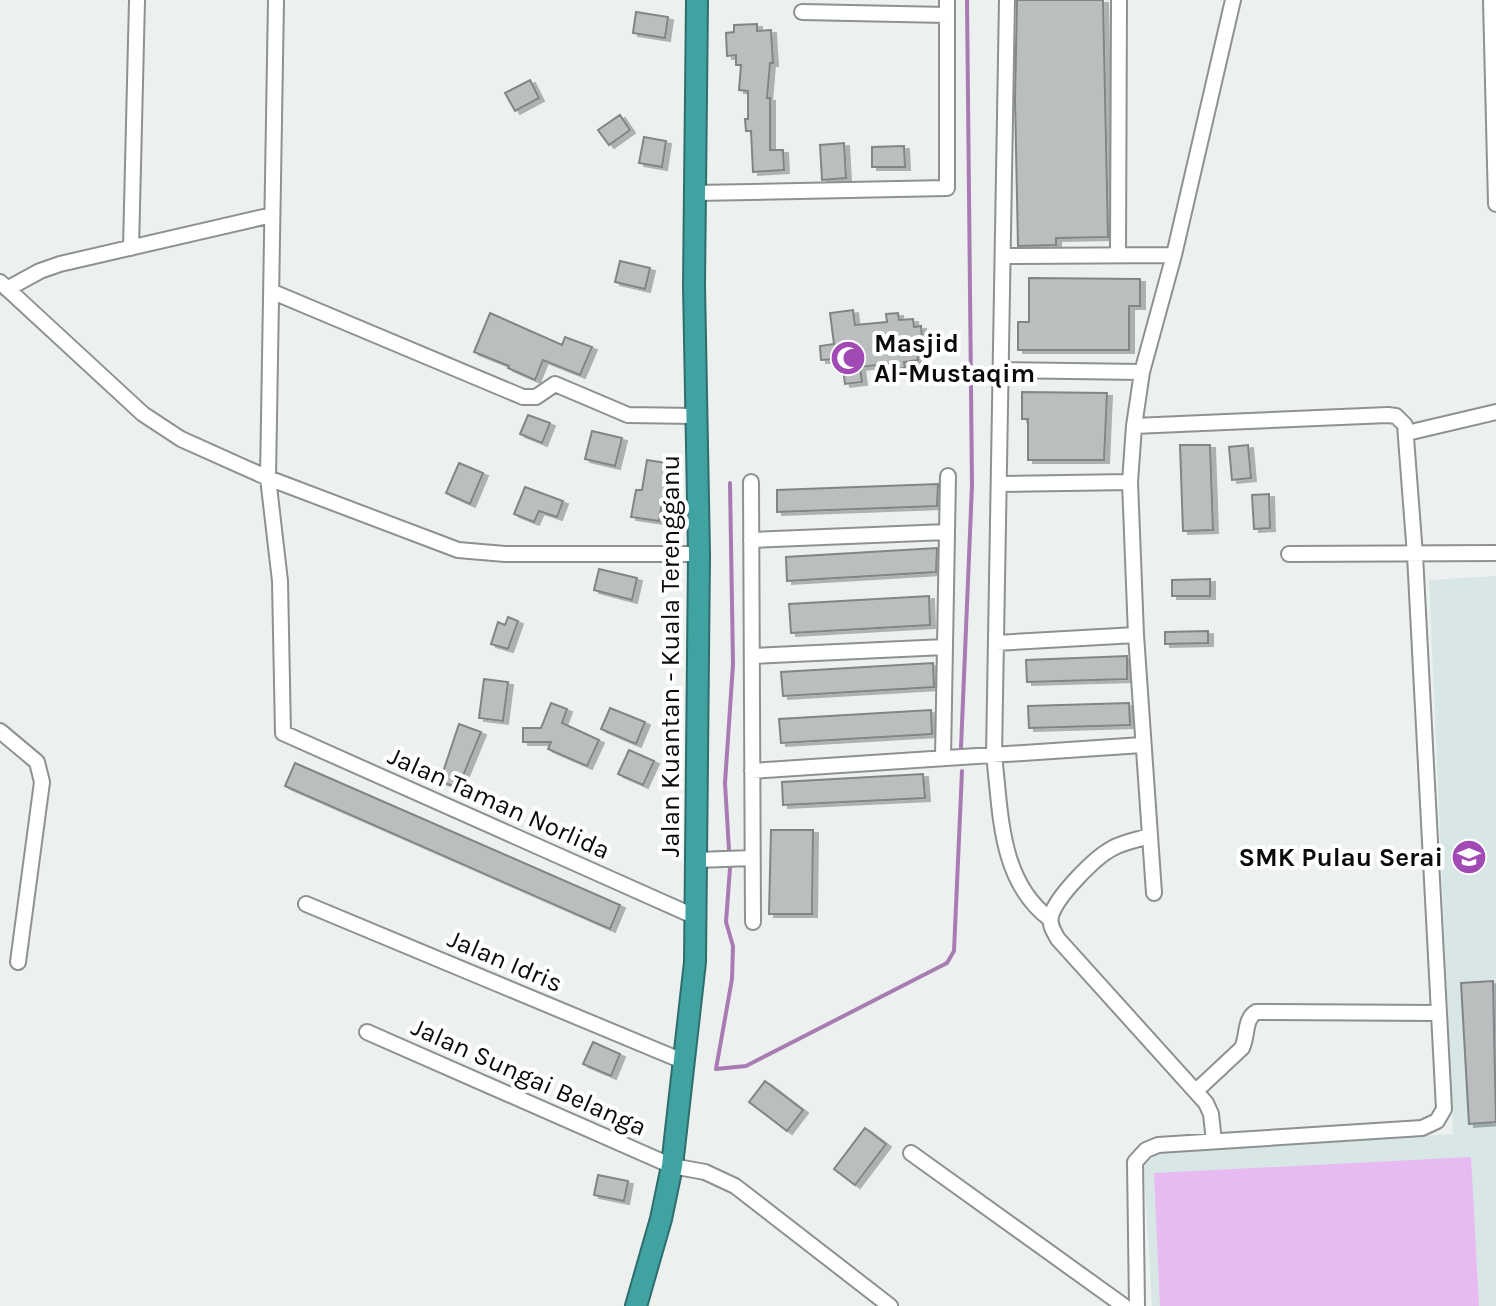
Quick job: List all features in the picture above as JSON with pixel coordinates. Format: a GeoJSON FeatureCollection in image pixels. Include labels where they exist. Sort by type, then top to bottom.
{"type":"FeatureCollection","features":[{"type":"Feature","properties":{"kind":"highway","name":"Jalan Kuantan - Kuala Terengganu"},"geometry":{"type":"LineString","coordinates":[[636,1306],[661,1219],[672,1166],[685,1062],[696,917],[699,554],[695,416],[697,0]]}},
{"type":"Feature","properties":{"kind":"street"},"geometry":{"type":"LineString","coordinates":[[131,248],[137,0]]}},
{"type":"Feature","properties":{"kind":"street"},"geometry":{"type":"LineString","coordinates":[[268,478],[276,0]]}},
{"type":"Feature","properties":{"kind":"street"},"geometry":{"type":"LineString","coordinates":[[1007,0],[994,755],[1003,838],[1023,892],[1034,907],[1050,919],[1058,939],[1196,1091],[1211,1114],[1214,1141]]}},
{"type":"Feature","properties":{"kind":"street"},"geometry":{"type":"LineString","coordinates":[[1118,255],[1119,0]]}},
{"type":"Feature","properties":{"kind":"street"},"geometry":{"type":"LineString","coordinates":[[1154,893],[1136,635],[1130,482],[1134,426],[1142,372],[1174,255],[1233,0]]}},
{"type":"Feature","properties":{"kind":"street"},"geometry":{"type":"LineString","coordinates":[[1491,0],[1496,204]]}},
{"type":"Feature","properties":{"kind":"street"},"geometry":{"type":"LineString","coordinates":[[695,193],[947,188],[947,8],[802,12]]}},
{"type":"Feature","properties":{"kind":"street"},"geometry":{"type":"LineString","coordinates":[[272,215],[49,268],[4,285],[143,414],[181,439],[268,478],[458,550],[500,554],[699,554]]}},
{"type":"Feature","properties":{"kind":"street"},"geometry":{"type":"LineString","coordinates":[[1003,256],[1174,255]]}},
{"type":"Feature","properties":{"kind":"street"},"geometry":{"type":"LineString","coordinates":[[273,292],[523,397],[536,397],[555,384],[628,415],[695,416]]}},
{"type":"Feature","properties":{"kind":"street"},"geometry":{"type":"LineString","coordinates":[[1001,370],[1142,372]]}},
{"type":"Feature","properties":{"kind":"street"},"geometry":{"type":"LineString","coordinates":[[1407,433],[1496,412]]}},
{"type":"Feature","properties":{"kind":"street"},"geometry":{"type":"LineString","coordinates":[[1134,426],[1388,415],[1402,420],[1407,433],[1415,555],[1444,1109],[1432,1124],[1422,1128],[1158,1145],[1146,1150],[1135,1162],[1137,1306]]}},
{"type":"Feature","properties":{"kind":"street"},"geometry":{"type":"LineString","coordinates":[[943,758],[948,476]]}},
{"type":"Feature","properties":{"kind":"street","name":"Jalan Taman Norlida"},"geometry":{"type":"LineString","coordinates":[[268,478],[280,581],[283,733],[696,917]]}},
{"type":"Feature","properties":{"kind":"street"},"geometry":{"type":"LineString","coordinates":[[751,482],[753,922]]}},
{"type":"Feature","properties":{"kind":"street"},"geometry":{"type":"LineString","coordinates":[[999,484],[1130,482]]}},
{"type":"Feature","properties":{"kind":"street"},"geometry":{"type":"LineString","coordinates":[[751,540],[947,532]]}},
{"type":"Feature","properties":{"kind":"street"},"geometry":{"type":"LineString","coordinates":[[1289,554],[1496,553]]}},
{"type":"Feature","properties":{"kind":"street"},"geometry":{"type":"LineString","coordinates":[[996,643],[1136,635]]}},
{"type":"Feature","properties":{"kind":"street"},"geometry":{"type":"LineString","coordinates":[[752,656],[945,647]]}},
{"type":"Feature","properties":{"kind":"street"},"geometry":{"type":"LineString","coordinates":[[0,731],[37,762],[42,782],[18,962]]}},
{"type":"Feature","properties":{"kind":"street"},"geometry":{"type":"LineString","coordinates":[[752,771],[1142,745]]}},
{"type":"Feature","properties":{"kind":"street"},"geometry":{"type":"LineString","coordinates":[[1050,919],[1056,903],[1094,862],[1113,847],[1149,836]]}},
{"type":"Feature","properties":{"kind":"street"},"geometry":{"type":"LineString","coordinates":[[697,860],[752,858]]}},
{"type":"Feature","properties":{"kind":"street","name":"Jalan Idris"},"geometry":{"type":"LineString","coordinates":[[306,904],[685,1062]]}},
{"type":"Feature","properties":{"kind":"street"},"geometry":{"type":"LineString","coordinates":[[1196,1091],[1242,1048],[1248,1020],[1256,1012],[1438,1013]]}},
{"type":"Feature","properties":{"kind":"street","name":"Jalan Sungai Belanga"},"geometry":{"type":"LineString","coordinates":[[367,1032],[672,1166],[705,1172],[735,1186],[890,1306]]}},
{"type":"Feature","properties":{"kind":"street"},"geometry":{"type":"LineString","coordinates":[[911,1153],[1124,1306]]}},
{"type":"Feature","properties":{"kind":"shaded area","name":"SMK Pulau Serai"},"geometry":{"type":"Polygon","coordinates":[[[1496,576],[1496,1306],[1152,1306],[1143,1154],[1453,1134],[1429,580],[1496,576]]]}},
{"type":"Feature","properties":{"kind":"shaded area"},"geometry":{"type":"Polygon","coordinates":[[[1471,1157],[1479,1306],[1160,1306],[1154,1173],[1471,1157]]]}},
{"type":"Feature","properties":{"kind":"building"},"geometry":{"type":"Polygon","coordinates":[[[1017,0],[1103,0],[1108,237],[1056,238],[1056,245],[1018,246],[1015,99],[1017,0]]]}},
{"type":"Feature","properties":{"kind":"building"},"geometry":{"type":"Polygon","coordinates":[[[636,12],[668,17],[665,38],[633,33],[636,12]]]}},
{"type":"Feature","properties":{"kind":"building"},"geometry":{"type":"Polygon","coordinates":[[[757,24],[757,31],[771,30],[773,63],[770,63],[767,98],[770,98],[770,150],[783,150],[784,170],[753,172],[751,131],[746,131],[745,119],[748,119],[748,91],[739,90],[741,65],[736,65],[736,55],[727,56],[726,33],[734,32],[734,25],[757,24]]]}},
{"type":"Feature","properties":{"kind":"building"},"geometry":{"type":"Polygon","coordinates":[[[530,80],[539,98],[515,111],[505,93],[530,80]]]}},
{"type":"Feature","properties":{"kind":"building"},"geometry":{"type":"Polygon","coordinates":[[[620,115],[630,130],[609,145],[598,130],[620,115]]]}},
{"type":"Feature","properties":{"kind":"building"},"geometry":{"type":"Polygon","coordinates":[[[644,137],[666,141],[662,167],[639,163],[644,137]]]}},
{"type":"Feature","properties":{"kind":"building"},"geometry":{"type":"Polygon","coordinates":[[[844,143],[846,178],[822,180],[820,145],[844,143]]]}},
{"type":"Feature","properties":{"kind":"building"},"geometry":{"type":"Polygon","coordinates":[[[904,146],[905,167],[872,167],[872,147],[904,146]]]}},
{"type":"Feature","properties":{"kind":"building"},"geometry":{"type":"Polygon","coordinates":[[[620,261],[650,268],[645,289],[615,282],[620,261]]]}},
{"type":"Feature","properties":{"kind":"building"},"geometry":{"type":"Polygon","coordinates":[[[1029,278],[1140,279],[1140,306],[1129,306],[1129,350],[1018,350],[1018,322],[1029,322],[1029,278]]]}},
{"type":"Feature","properties":{"kind":"building"},"geometry":{"type":"Polygon","coordinates":[[[853,310],[855,325],[887,322],[886,314],[898,313],[899,320],[913,319],[914,327],[921,326],[923,350],[917,350],[918,360],[904,362],[905,368],[893,369],[892,363],[860,367],[862,382],[845,384],[843,368],[837,369],[835,359],[821,360],[820,346],[834,344],[830,313],[853,310]]]}},
{"type":"Feature","properties":{"kind":"building"},"geometry":{"type":"Polygon","coordinates":[[[490,313],[562,345],[565,337],[592,347],[580,375],[543,360],[535,380],[474,352],[490,313]]]}},
{"type":"Feature","properties":{"kind":"building"},"geometry":{"type":"Polygon","coordinates":[[[1022,392],[1107,393],[1104,460],[1028,460],[1028,419],[1022,419],[1022,392]]]}},
{"type":"Feature","properties":{"kind":"building"},"geometry":{"type":"Polygon","coordinates":[[[528,415],[550,423],[542,443],[520,434],[528,415]]]}},
{"type":"Feature","properties":{"kind":"building"},"geometry":{"type":"Polygon","coordinates":[[[592,431],[622,438],[615,466],[585,459],[592,431]]]}},
{"type":"Feature","properties":{"kind":"building"},"geometry":{"type":"Polygon","coordinates":[[[1180,445],[1210,445],[1213,530],[1183,531],[1180,445]]]}},
{"type":"Feature","properties":{"kind":"building"},"geometry":{"type":"Polygon","coordinates":[[[1248,445],[1251,478],[1232,480],[1229,447],[1248,445]]]}},
{"type":"Feature","properties":{"kind":"building"},"geometry":{"type":"Polygon","coordinates":[[[647,460],[673,464],[669,484],[665,483],[659,521],[631,517],[636,490],[642,490],[647,460]]]}},
{"type":"Feature","properties":{"kind":"building"},"geometry":{"type":"Polygon","coordinates":[[[459,463],[483,473],[470,504],[446,493],[459,463]]]}},
{"type":"Feature","properties":{"kind":"building"},"geometry":{"type":"Polygon","coordinates":[[[938,484],[937,506],[777,512],[777,490],[938,484]]]}},
{"type":"Feature","properties":{"kind":"building"},"geometry":{"type":"Polygon","coordinates":[[[525,487],[563,501],[557,517],[539,511],[534,522],[514,514],[525,487]]]}},
{"type":"Feature","properties":{"kind":"building"},"geometry":{"type":"Polygon","coordinates":[[[1269,494],[1270,528],[1254,529],[1252,495],[1269,494]]]}},
{"type":"Feature","properties":{"kind":"building"},"geometry":{"type":"Polygon","coordinates":[[[937,548],[936,572],[787,581],[786,557],[937,548]]]}},
{"type":"Feature","properties":{"kind":"building"},"geometry":{"type":"Polygon","coordinates":[[[599,569],[637,578],[632,600],[594,590],[599,569]]]}},
{"type":"Feature","properties":{"kind":"building"},"geometry":{"type":"Polygon","coordinates":[[[1210,579],[1210,596],[1172,596],[1172,580],[1210,579]]]}},
{"type":"Feature","properties":{"kind":"building"},"geometry":{"type":"Polygon","coordinates":[[[929,596],[930,625],[791,633],[789,604],[929,596]]]}},
{"type":"Feature","properties":{"kind":"building"},"geometry":{"type":"Polygon","coordinates":[[[508,617],[518,621],[508,649],[491,644],[498,622],[505,625],[508,617]]]}},
{"type":"Feature","properties":{"kind":"building"},"geometry":{"type":"Polygon","coordinates":[[[1208,631],[1208,643],[1165,644],[1165,632],[1208,631]]]}},
{"type":"Feature","properties":{"kind":"building"},"geometry":{"type":"Polygon","coordinates":[[[1127,656],[1127,679],[1027,682],[1026,660],[1127,656]]]}},
{"type":"Feature","properties":{"kind":"building"},"geometry":{"type":"Polygon","coordinates":[[[933,663],[934,687],[783,696],[781,672],[933,663]]]}},
{"type":"Feature","properties":{"kind":"building"},"geometry":{"type":"Polygon","coordinates":[[[484,679],[508,682],[503,721],[479,718],[484,679]]]}},
{"type":"Feature","properties":{"kind":"building"},"geometry":{"type":"Polygon","coordinates":[[[551,703],[567,709],[562,723],[599,740],[587,766],[548,749],[551,742],[523,742],[523,728],[541,728],[551,703]]]}},
{"type":"Feature","properties":{"kind":"building"},"geometry":{"type":"Polygon","coordinates":[[[1129,703],[1130,725],[1029,728],[1028,706],[1129,703]]]}},
{"type":"Feature","properties":{"kind":"building"},"geometry":{"type":"Polygon","coordinates":[[[610,708],[645,722],[636,744],[601,729],[610,708]]]}},
{"type":"Feature","properties":{"kind":"building"},"geometry":{"type":"Polygon","coordinates":[[[931,710],[932,734],[781,743],[779,719],[931,710]]]}},
{"type":"Feature","properties":{"kind":"building"},"geometry":{"type":"Polygon","coordinates":[[[459,724],[481,732],[458,788],[440,781],[459,724]]]}},
{"type":"Feature","properties":{"kind":"building"},"geometry":{"type":"Polygon","coordinates":[[[629,750],[654,761],[643,785],[618,774],[629,750]]]}},
{"type":"Feature","properties":{"kind":"building"},"geometry":{"type":"Polygon","coordinates":[[[295,763],[620,905],[610,929],[285,786],[295,763]]]}},
{"type":"Feature","properties":{"kind":"building"},"geometry":{"type":"Polygon","coordinates":[[[923,774],[925,798],[783,805],[782,782],[923,774]]]}},
{"type":"Feature","properties":{"kind":"building"},"geometry":{"type":"Polygon","coordinates":[[[771,830],[813,830],[812,914],[769,914],[771,830]]]}},
{"type":"Feature","properties":{"kind":"building"},"geometry":{"type":"Polygon","coordinates":[[[1493,981],[1496,1122],[1469,1124],[1461,983],[1493,981]]]}},
{"type":"Feature","properties":{"kind":"building"},"geometry":{"type":"Polygon","coordinates":[[[593,1042],[620,1054],[611,1076],[583,1064],[593,1042]]]}},
{"type":"Feature","properties":{"kind":"building"},"geometry":{"type":"Polygon","coordinates":[[[765,1081],[803,1110],[787,1131],[749,1102],[765,1081]]]}},
{"type":"Feature","properties":{"kind":"building"},"geometry":{"type":"Polygon","coordinates":[[[865,1128],[886,1144],[855,1185],[834,1169],[865,1128]]]}},
{"type":"Feature","properties":{"kind":"building"},"geometry":{"type":"Polygon","coordinates":[[[598,1175],[628,1181],[624,1201],[594,1195],[598,1175]]]}},
{"type":"Feature","properties":{"kind":"waterway"},"geometry":{"type":"LineString","coordinates":[[961,748],[972,485],[967,0]]}},
{"type":"Feature","properties":{"kind":"waterway"},"geometry":{"type":"LineString","coordinates":[[729,850],[725,783],[733,664],[730,483]]}},
{"type":"Feature","properties":{"kind":"waterway"},"geometry":{"type":"LineString","coordinates":[[730,868],[726,922],[733,946],[732,979],[716,1069],[746,1066],[947,963],[954,951],[962,771]]}},
{"type":"Feature","properties":{"kind":"place","name":"Masjid Al-Mustaqim"},"geometry":{"type":"Point","coordinates":[848,358]}},
{"type":"Feature","properties":{"kind":"place","name":"SMK Pulau Serai"},"geometry":{"type":"Point","coordinates":[1469,857]}}]}
